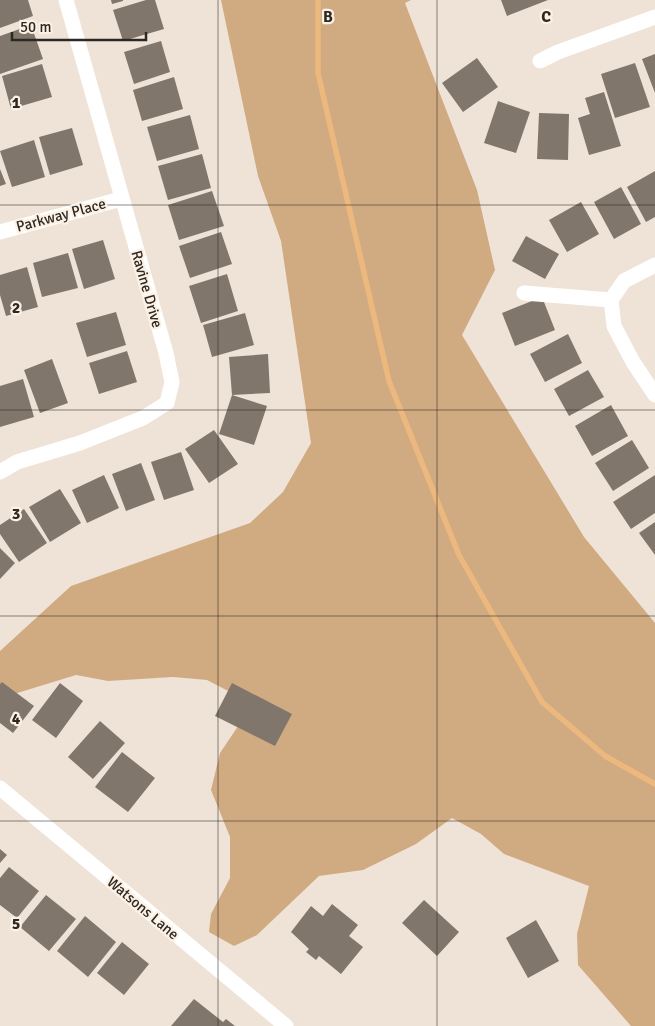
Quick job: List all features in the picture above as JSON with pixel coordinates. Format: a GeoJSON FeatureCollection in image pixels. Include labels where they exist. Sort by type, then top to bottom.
{"type":"FeatureCollection","features":[{"type":"Feature","properties":{"kind":"street","name":"Ravine Drive"},"geometry":{"type":"LineString","coordinates":[[0,472],[17,462],[80,443],[143,418],[166,403],[172,382],[166,353],[66,0]]}},
{"type":"Feature","properties":{"kind":"street"},"geometry":{"type":"LineString","coordinates":[[540,61],[558,52],[655,17]]}},
{"type":"Feature","properties":{"kind":"street","name":"Parkway Place"},"geometry":{"type":"LineString","coordinates":[[0,232],[121,199]]}},
{"type":"Feature","properties":{"kind":"street"},"geometry":{"type":"LineString","coordinates":[[655,266],[624,282],[611,300],[614,326],[632,362],[655,395]]}},
{"type":"Feature","properties":{"kind":"street"},"geometry":{"type":"LineString","coordinates":[[524,293],[611,300]]}},
{"type":"Feature","properties":{"kind":"street","name":"Watsons Lane"},"geometry":{"type":"LineString","coordinates":[[0,788],[286,1026]]}},
{"type":"Feature","properties":{"kind":"shaded area"},"geometry":{"type":"Polygon","coordinates":[[[221,0],[411,0],[405,3],[477,190],[495,270],[462,335],[584,537],[655,623],[655,1026],[631,1026],[578,965],[577,934],[589,886],[504,854],[481,834],[452,818],[416,844],[363,870],[319,876],[257,935],[234,946],[209,932],[211,914],[230,878],[230,837],[211,790],[220,753],[253,704],[207,680],[173,677],[108,681],[76,675],[1,698],[0,696],[0,651],[71,586],[250,523],[283,492],[311,443],[281,241],[258,176],[221,0]]]}},
{"type":"Feature","properties":{"kind":"building"},"geometry":{"type":"Polygon","coordinates":[[[0,0],[28,0],[33,16],[0,28],[0,0]]]}},
{"type":"Feature","properties":{"kind":"building"},"geometry":{"type":"Polygon","coordinates":[[[111,0],[123,0],[123,1],[112,4],[111,0]]]}},
{"type":"Feature","properties":{"kind":"building"},"geometry":{"type":"Polygon","coordinates":[[[146,0],[155,0],[164,29],[123,41],[113,10],[146,0]]]}},
{"type":"Feature","properties":{"kind":"building"},"geometry":{"type":"Polygon","coordinates":[[[501,0],[548,0],[507,16],[501,0]]]}},
{"type":"Feature","properties":{"kind":"building"},"geometry":{"type":"Polygon","coordinates":[[[31,25],[43,59],[0,74],[0,36],[31,25]]]}},
{"type":"Feature","properties":{"kind":"building"},"geometry":{"type":"Polygon","coordinates":[[[161,41],[170,72],[134,84],[124,52],[161,41]]]}},
{"type":"Feature","properties":{"kind":"building"},"geometry":{"type":"Polygon","coordinates":[[[655,54],[655,93],[642,59],[655,54]]]}},
{"type":"Feature","properties":{"kind":"building"},"geometry":{"type":"Polygon","coordinates":[[[477,58],[498,87],[463,112],[442,83],[477,58]]]}},
{"type":"Feature","properties":{"kind":"building"},"geometry":{"type":"Polygon","coordinates":[[[635,63],[650,107],[615,118],[601,74],[635,63]]]}},
{"type":"Feature","properties":{"kind":"building"},"geometry":{"type":"Polygon","coordinates":[[[42,64],[52,97],[11,109],[2,76],[42,64]]]}},
{"type":"Feature","properties":{"kind":"building"},"geometry":{"type":"Polygon","coordinates":[[[174,77],[183,109],[142,121],[133,90],[174,77]]]}},
{"type":"Feature","properties":{"kind":"building"},"geometry":{"type":"Polygon","coordinates":[[[604,92],[621,146],[589,155],[578,118],[590,114],[585,98],[604,92]]]}},
{"type":"Feature","properties":{"kind":"building"},"geometry":{"type":"Polygon","coordinates":[[[498,101],[530,112],[516,153],[484,143],[498,101]]]}},
{"type":"Feature","properties":{"kind":"building"},"geometry":{"type":"Polygon","coordinates":[[[539,113],[569,114],[568,160],[537,159],[539,113]]]}},
{"type":"Feature","properties":{"kind":"building"},"geometry":{"type":"Polygon","coordinates":[[[190,115],[199,149],[157,161],[147,127],[190,115]]]}},
{"type":"Feature","properties":{"kind":"building"},"geometry":{"type":"Polygon","coordinates":[[[72,128],[83,165],[50,175],[39,137],[72,128]]]}},
{"type":"Feature","properties":{"kind":"building"},"geometry":{"type":"Polygon","coordinates":[[[34,140],[45,177],[12,187],[0,151],[34,140]]]}},
{"type":"Feature","properties":{"kind":"building"},"geometry":{"type":"Polygon","coordinates":[[[202,154],[211,188],[168,200],[158,166],[202,154]]]}},
{"type":"Feature","properties":{"kind":"building"},"geometry":{"type":"Polygon","coordinates":[[[0,169],[6,184],[0,186],[0,169]]]}},
{"type":"Feature","properties":{"kind":"building"},"geometry":{"type":"Polygon","coordinates":[[[655,171],[655,217],[646,222],[627,187],[655,171]]]}},
{"type":"Feature","properties":{"kind":"building"},"geometry":{"type":"Polygon","coordinates":[[[621,187],[641,224],[614,239],[594,202],[621,187]]]}},
{"type":"Feature","properties":{"kind":"building"},"geometry":{"type":"Polygon","coordinates":[[[212,191],[224,226],[179,240],[168,205],[212,191]]]}},
{"type":"Feature","properties":{"kind":"building"},"geometry":{"type":"Polygon","coordinates":[[[581,202],[599,234],[567,252],[549,220],[581,202]]]}},
{"type":"Feature","properties":{"kind":"building"},"geometry":{"type":"Polygon","coordinates":[[[221,232],[232,264],[190,278],[179,246],[221,232]]]}},
{"type":"Feature","properties":{"kind":"building"},"geometry":{"type":"Polygon","coordinates":[[[526,236],[559,254],[545,279],[512,261],[526,236]]]}},
{"type":"Feature","properties":{"kind":"building"},"geometry":{"type":"Polygon","coordinates":[[[103,240],[115,279],[84,289],[72,249],[103,240]]]}},
{"type":"Feature","properties":{"kind":"building"},"geometry":{"type":"Polygon","coordinates":[[[68,253],[78,288],[42,297],[33,263],[68,253]]]}},
{"type":"Feature","properties":{"kind":"building"},"geometry":{"type":"Polygon","coordinates":[[[27,267],[38,307],[6,316],[0,295],[0,275],[27,267]]]}},
{"type":"Feature","properties":{"kind":"building"},"geometry":{"type":"Polygon","coordinates":[[[227,274],[238,311],[201,323],[189,286],[227,274]]]}},
{"type":"Feature","properties":{"kind":"building"},"geometry":{"type":"Polygon","coordinates":[[[542,297],[555,330],[515,346],[502,313],[542,297]]]}},
{"type":"Feature","properties":{"kind":"building"},"geometry":{"type":"Polygon","coordinates":[[[116,312],[126,345],[87,357],[76,323],[116,312]]]}},
{"type":"Feature","properties":{"kind":"building"},"geometry":{"type":"Polygon","coordinates":[[[245,313],[254,345],[212,357],[203,325],[245,313]]]}},
{"type":"Feature","properties":{"kind":"building"},"geometry":{"type":"Polygon","coordinates":[[[568,334],[582,363],[545,382],[530,354],[568,334]]]}},
{"type":"Feature","properties":{"kind":"building"},"geometry":{"type":"Polygon","coordinates":[[[127,351],[137,382],[99,394],[89,363],[127,351]]]}},
{"type":"Feature","properties":{"kind":"building"},"geometry":{"type":"Polygon","coordinates":[[[268,354],[270,393],[232,395],[229,357],[268,354]]]}},
{"type":"Feature","properties":{"kind":"building"},"geometry":{"type":"Polygon","coordinates":[[[52,359],[68,403],[40,413],[24,370],[52,359]]]}},
{"type":"Feature","properties":{"kind":"building"},"geometry":{"type":"Polygon","coordinates":[[[588,370],[604,397],[569,416],[554,389],[588,370]]]}},
{"type":"Feature","properties":{"kind":"building"},"geometry":{"type":"Polygon","coordinates":[[[23,379],[34,417],[0,427],[0,386],[23,379]]]}},
{"type":"Feature","properties":{"kind":"building"},"geometry":{"type":"Polygon","coordinates":[[[232,395],[267,406],[254,445],[219,434],[232,395]]]}},
{"type":"Feature","properties":{"kind":"building"},"geometry":{"type":"Polygon","coordinates":[[[611,405],[628,436],[592,456],[575,426],[611,405]]]}},
{"type":"Feature","properties":{"kind":"building"},"geometry":{"type":"Polygon","coordinates":[[[214,430],[238,464],[209,483],[185,449],[214,430]]]}},
{"type":"Feature","properties":{"kind":"building"},"geometry":{"type":"Polygon","coordinates":[[[632,440],[649,468],[613,491],[595,463],[632,440]]]}},
{"type":"Feature","properties":{"kind":"building"},"geometry":{"type":"Polygon","coordinates":[[[181,452],[194,490],[164,500],[151,462],[181,452]]]}},
{"type":"Feature","properties":{"kind":"building"},"geometry":{"type":"Polygon","coordinates":[[[141,463],[155,500],[126,511],[112,474],[141,463]]]}},
{"type":"Feature","properties":{"kind":"building"},"geometry":{"type":"Polygon","coordinates":[[[104,475],[119,508],[87,523],[72,490],[104,475]]]}},
{"type":"Feature","properties":{"kind":"building"},"geometry":{"type":"Polygon","coordinates":[[[655,475],[655,513],[631,529],[613,502],[655,475]]]}},
{"type":"Feature","properties":{"kind":"building"},"geometry":{"type":"Polygon","coordinates":[[[60,489],[81,523],[50,542],[29,507],[60,489]]]}},
{"type":"Feature","properties":{"kind":"building"},"geometry":{"type":"Polygon","coordinates":[[[24,509],[47,543],[19,562],[0,534],[0,525],[24,509]]]}},
{"type":"Feature","properties":{"kind":"building"},"geometry":{"type":"Polygon","coordinates":[[[655,522],[655,555],[639,533],[655,522]]]}},
{"type":"Feature","properties":{"kind":"building"},"geometry":{"type":"Polygon","coordinates":[[[0,548],[15,563],[0,579],[0,548]]]}},
{"type":"Feature","properties":{"kind":"building"},"geometry":{"type":"Polygon","coordinates":[[[2,682],[34,706],[13,733],[0,723],[0,684],[2,682]]]}},
{"type":"Feature","properties":{"kind":"building"},"geometry":{"type":"Polygon","coordinates":[[[60,683],[83,701],[56,738],[32,720],[60,683]]]}},
{"type":"Feature","properties":{"kind":"building"},"geometry":{"type":"Polygon","coordinates":[[[232,683],[292,714],[275,746],[215,716],[232,683]]]}},
{"type":"Feature","properties":{"kind":"building"},"geometry":{"type":"Polygon","coordinates":[[[100,721],[125,743],[93,779],[68,757],[100,721]]]}},
{"type":"Feature","properties":{"kind":"building"},"geometry":{"type":"Polygon","coordinates":[[[122,752],[155,778],[128,812],[95,787],[122,752]]]}},
{"type":"Feature","properties":{"kind":"building"},"geometry":{"type":"Polygon","coordinates":[[[0,849],[7,855],[0,863],[0,849]]]}},
{"type":"Feature","properties":{"kind":"building"},"geometry":{"type":"Polygon","coordinates":[[[9,867],[39,891],[17,918],[0,905],[0,878],[9,867]]]}},
{"type":"Feature","properties":{"kind":"building"},"geometry":{"type":"Polygon","coordinates":[[[46,895],[76,919],[49,951],[20,927],[46,895]]]}},
{"type":"Feature","properties":{"kind":"building"},"geometry":{"type":"Polygon","coordinates":[[[424,900],[459,932],[437,956],[402,923],[424,900]]]}},
{"type":"Feature","properties":{"kind":"building"},"geometry":{"type":"Polygon","coordinates":[[[332,904],[358,925],[349,936],[363,947],[341,974],[319,956],[316,960],[306,952],[309,949],[291,932],[311,906],[323,916],[332,904]]]}},
{"type":"Feature","properties":{"kind":"building"},"geometry":{"type":"Polygon","coordinates":[[[85,916],[116,942],[88,977],[57,951],[85,916]]]}},
{"type":"Feature","properties":{"kind":"building"},"geometry":{"type":"Polygon","coordinates":[[[536,920],[559,961],[528,978],[506,938],[536,920]]]}},
{"type":"Feature","properties":{"kind":"building"},"geometry":{"type":"Polygon","coordinates":[[[122,942],[149,964],[124,995],[97,973],[122,942]]]}},
{"type":"Feature","properties":{"kind":"building"},"geometry":{"type":"Polygon","coordinates":[[[194,999],[223,1022],[226,1019],[235,1026],[171,1026],[194,999]]]}},
{"type":"Feature","properties":{"kind":"waterway"},"geometry":{"type":"LineString","coordinates":[[318,0],[318,73],[389,381],[459,555],[542,702],[605,756],[655,784]]}}]}
